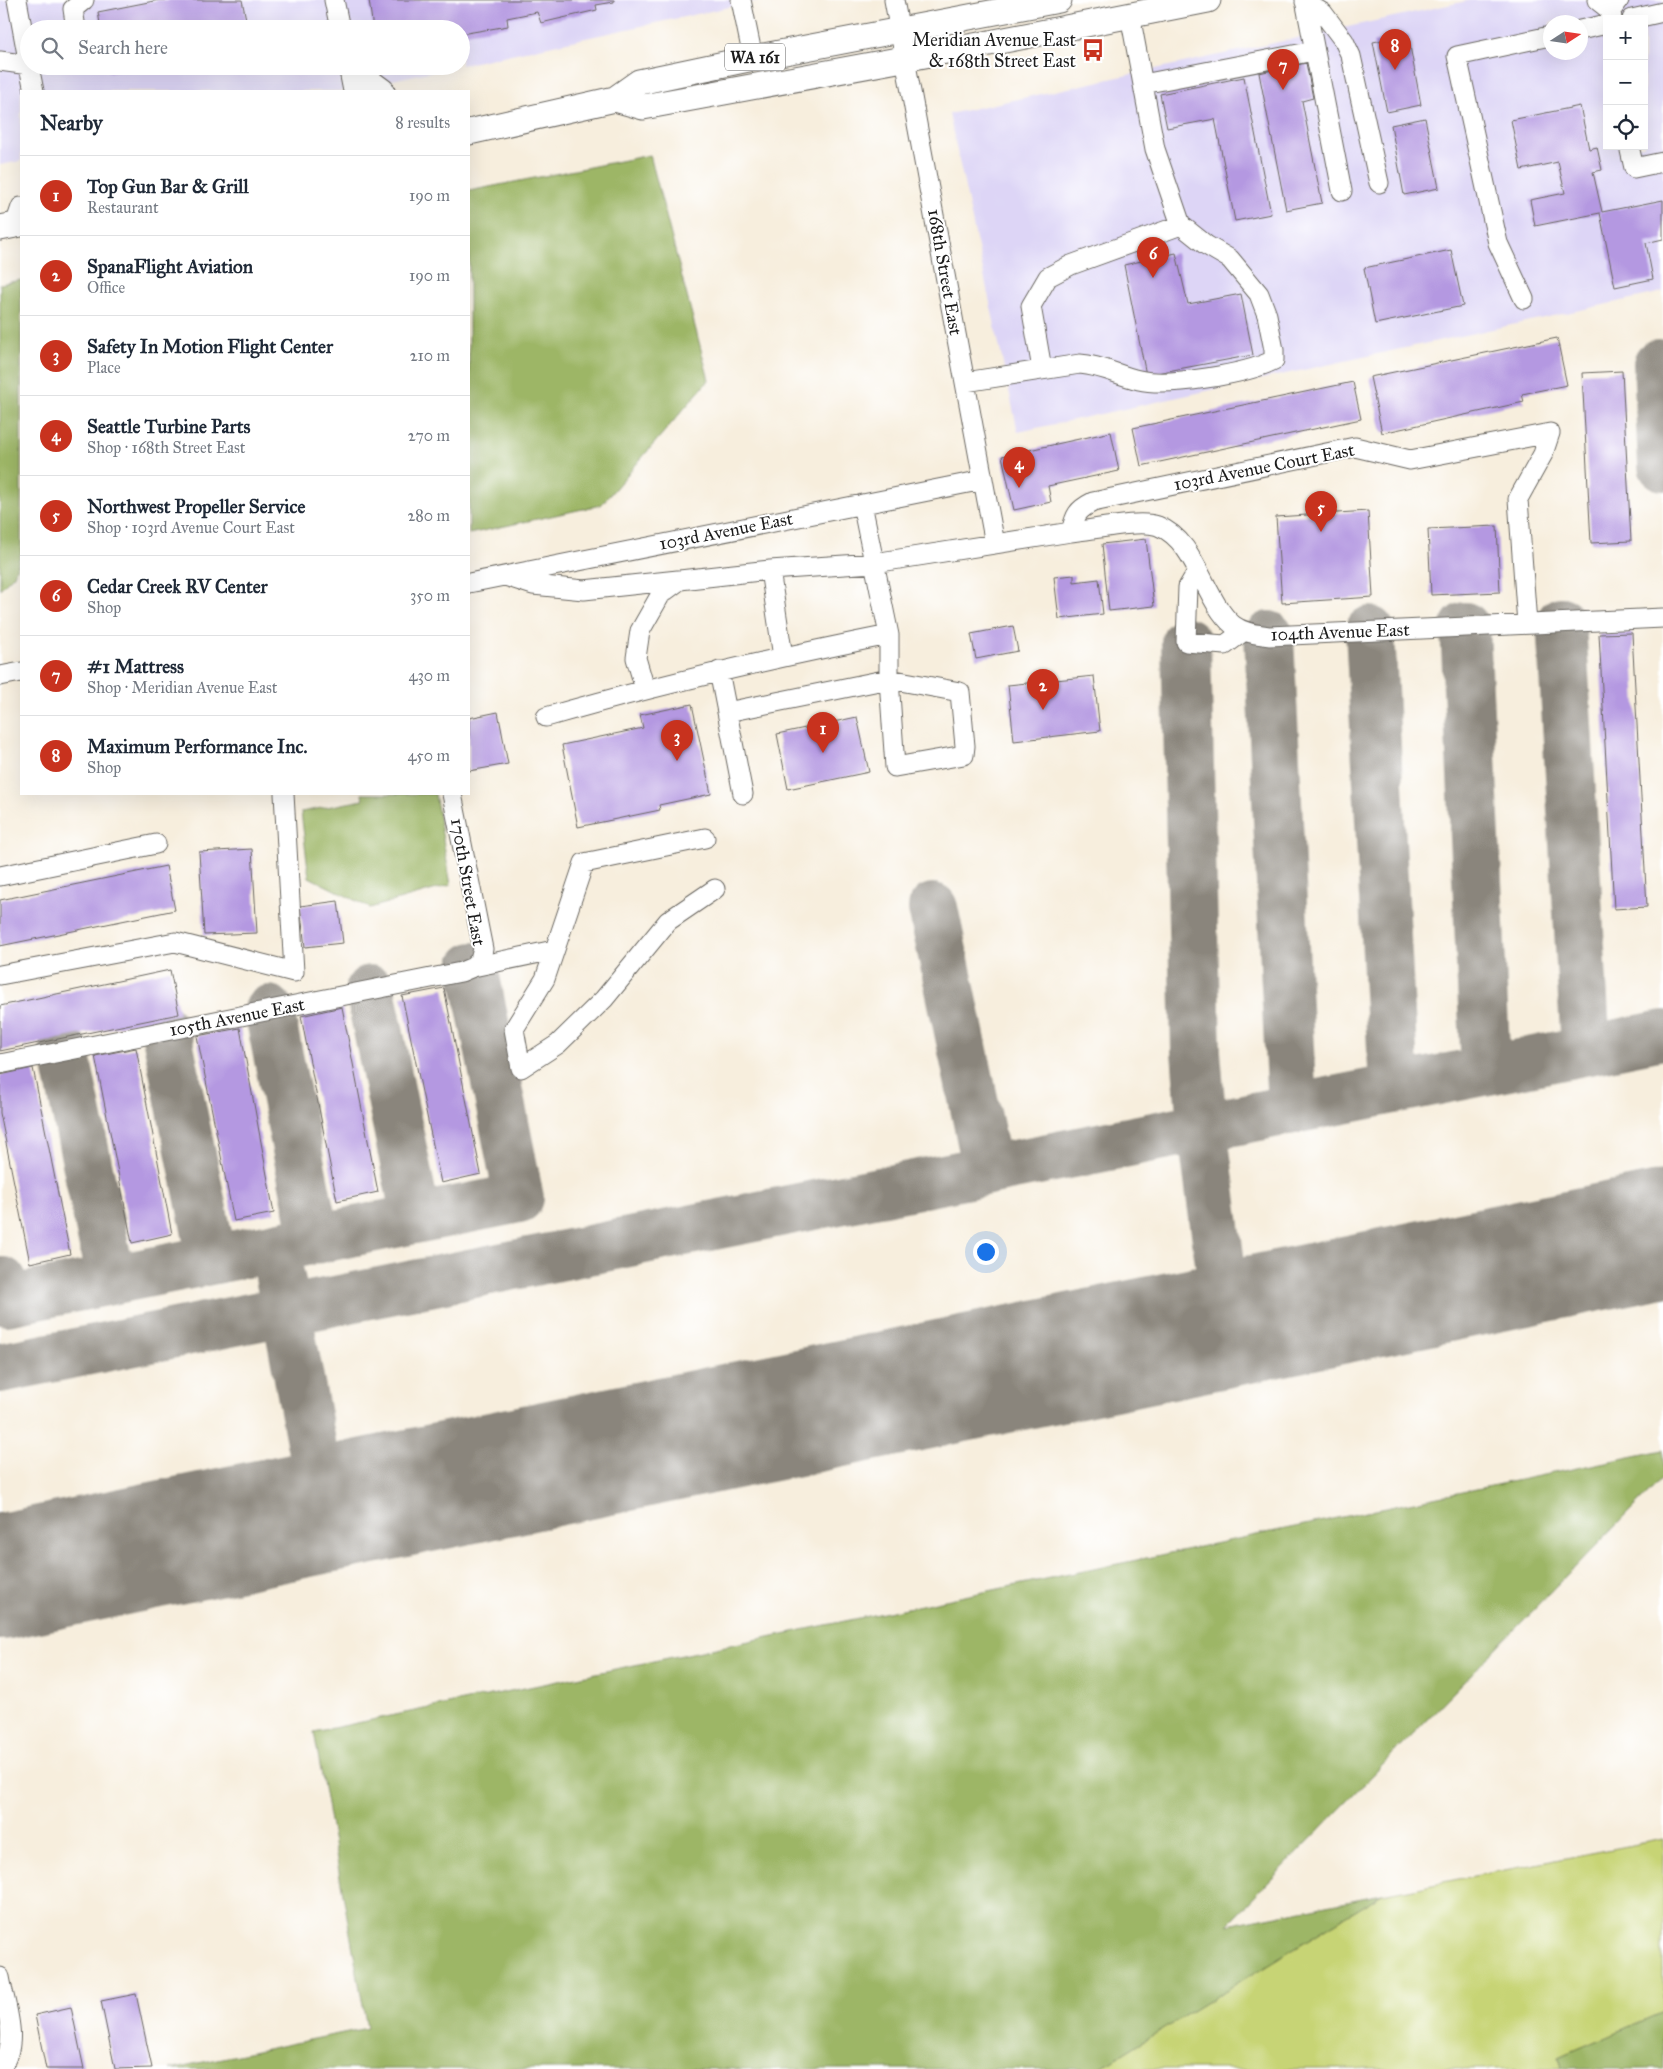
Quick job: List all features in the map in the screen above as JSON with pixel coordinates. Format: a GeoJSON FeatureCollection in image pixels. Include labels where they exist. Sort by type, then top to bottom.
{"type":"FeatureCollection","features":[{"type":"Feature","properties":{"kind":"main road","name":"WA 161"},"geometry":{"type":"LineString","coordinates":[[473,129],[615,99],[639,82],[753,58],[1059,0]]}},
{"type":"Feature","properties":{"kind":"main road","name":"WA 161"},"geometry":{"type":"LineString","coordinates":[[615,99],[643,107],[906,59],[1208,0]]}},
{"type":"Feature","properties":{"kind":"main road"},"geometry":{"type":"LineString","coordinates":[[360,75],[381,90]]}},
{"type":"Feature","properties":{"kind":"street"},"geometry":{"type":"LineString","coordinates":[[17,0],[21,20]]}},
{"type":"Feature","properties":{"kind":"street"},"geometry":{"type":"LineString","coordinates":[[74,20],[72,10],[84,0]]}},
{"type":"Feature","properties":{"kind":"street"},"geometry":{"type":"LineString","coordinates":[[334,0],[338,20]]}},
{"type":"Feature","properties":{"kind":"street"},"geometry":{"type":"LineString","coordinates":[[741,0],[753,58]]}},
{"type":"Feature","properties":{"kind":"street","name":"168th Street East"},"geometry":{"type":"LineString","coordinates":[[894,0],[995,544]]}},
{"type":"Feature","properties":{"kind":"street"},"geometry":{"type":"LineString","coordinates":[[1305,1],[1342,191]]}},
{"type":"Feature","properties":{"kind":"street"},"geometry":{"type":"LineString","coordinates":[[1305,1],[1323,13],[1344,41],[1351,56],[1379,184]]}},
{"type":"Feature","properties":{"kind":"street"},"geometry":{"type":"LineString","coordinates":[[1648,15],[1663,12]]}},
{"type":"Feature","properties":{"kind":"street"},"geometry":{"type":"LineString","coordinates":[[965,382],[1080,364],[1097,365],[1138,380],[1157,382],[1199,378],[1262,366],[1274,360],[1274,350],[1267,315],[1259,294],[1230,259],[1206,245],[1181,225],[1155,149],[1130,15]]}},
{"type":"Feature","properties":{"kind":"street"},"geometry":{"type":"LineString","coordinates":[[1588,26],[1603,19]]}},
{"type":"Feature","properties":{"kind":"street"},"geometry":{"type":"LineString","coordinates":[[1524,299],[1498,243],[1457,56],[1543,38]]}},
{"type":"Feature","properties":{"kind":"street"},"geometry":{"type":"LineString","coordinates":[[1143,84],[1314,51]]}},
{"type":"Feature","properties":{"kind":"street"},"geometry":{"type":"LineString","coordinates":[[0,61],[20,64]]}},
{"type":"Feature","properties":{"kind":"street"},"geometry":{"type":"LineString","coordinates":[[31,75],[34,90]]}},
{"type":"Feature","properties":{"kind":"street"},"geometry":{"type":"LineString","coordinates":[[350,75],[353,90]]}},
{"type":"Feature","properties":{"kind":"street"},"geometry":{"type":"LineString","coordinates":[[1630,150],[1634,168],[1663,162]]}},
{"type":"Feature","properties":{"kind":"street"},"geometry":{"type":"LineString","coordinates":[[1042,369],[1031,306],[1048,277],[1071,265],[1181,225]]}},
{"type":"Feature","properties":{"kind":"street","name":"103rd Avenue Court East"},"geometry":{"type":"LineString","coordinates":[[1072,532],[1074,519],[1080,508],[1093,502],[1119,495],[1355,447],[1410,460],[1550,433],[1543,454],[1518,499],[1527,624]]}},
{"type":"Feature","properties":{"kind":"street","name":"103rd Avenue East"},"geometry":{"type":"LineString","coordinates":[[470,583],[983,480]]}},
{"type":"Feature","properties":{"kind":"street"},"geometry":{"type":"LineString","coordinates":[[727,712],[889,679],[960,692],[964,755],[895,767],[889,679],[889,635],[862,504]]}},
{"type":"Feature","properties":{"kind":"street","name":"104th Avenue East"},"geometry":{"type":"LineString","coordinates":[[1072,532],[1144,523],[1158,526],[1173,535],[1187,550],[1220,611],[1234,625],[1244,631],[1269,636],[1663,618]]}},
{"type":"Feature","properties":{"kind":"street"},"geometry":{"type":"LineString","coordinates":[[504,576],[534,585],[584,590],[770,570],[874,563],[1072,532]]}},
{"type":"Feature","properties":{"kind":"street"},"geometry":{"type":"LineString","coordinates":[[770,570],[782,657]]}},
{"type":"Feature","properties":{"kind":"street"},"geometry":{"type":"LineString","coordinates":[[1198,570],[1188,587],[1186,642],[1225,645],[1244,631]]}},
{"type":"Feature","properties":{"kind":"street"},"geometry":{"type":"LineString","coordinates":[[645,689],[636,658],[640,631],[661,594],[680,580]]}},
{"type":"Feature","properties":{"kind":"street"},"geometry":{"type":"LineString","coordinates":[[546,717],[645,689],[719,671],[889,635]]}},
{"type":"Feature","properties":{"kind":"street"},"geometry":{"type":"LineString","coordinates":[[719,671],[743,794]]}},
{"type":"Feature","properties":{"kind":"street"},"geometry":{"type":"LineString","coordinates":[[0,676],[20,672]]}},
{"type":"Feature","properties":{"kind":"street"},"geometry":{"type":"LineString","coordinates":[[0,975],[175,942],[294,972],[284,795]]}},
{"type":"Feature","properties":{"kind":"street","name":"170th Street East"},"geometry":{"type":"LineString","coordinates":[[452,795],[483,949],[480,960],[473,968]]}},
{"type":"Feature","properties":{"kind":"street"},"geometry":{"type":"LineString","coordinates":[[705,838],[584,863],[545,979],[514,1029],[521,1068],[558,1044],[604,999],[668,921],[715,889]]}},
{"type":"Feature","properties":{"kind":"street"},"geometry":{"type":"LineString","coordinates":[[0,876],[156,844]]}},
{"type":"Feature","properties":{"kind":"street","name":"105th Avenue East"},"geometry":{"type":"LineString","coordinates":[[0,1064],[461,972],[554,950]]}},
{"type":"Feature","properties":{"kind":"street"},"geometry":{"type":"LineString","coordinates":[[0,1977],[12,2039],[10,2051],[0,2068]]}},
{"type":"Feature","properties":{"kind":"shaded area"},"geometry":{"type":"Polygon","coordinates":[[[0,0],[762,0],[470,63],[470,20],[20,20],[20,75],[415,75],[346,90],[20,90],[20,161],[0,165],[0,0]]]}},
{"type":"Feature","properties":{"kind":"shaded area"},"geometry":{"type":"Polygon","coordinates":[[[1471,0],[1663,0],[1663,292],[1018,432],[949,114],[1471,0]]]}},
{"type":"Feature","properties":{"kind":"green space"},"geometry":{"type":"Polygon","coordinates":[[[650,155],[709,380],[601,505],[470,534],[470,191],[650,155]]]}},
{"type":"Feature","properties":{"kind":"green space"},"geometry":{"type":"Polygon","coordinates":[[[20,280],[20,556],[14,575],[0,589],[0,284],[20,280]]]}},
{"type":"Feature","properties":{"kind":"green space"},"geometry":{"type":"Polygon","coordinates":[[[362,795],[435,795],[451,885],[370,908],[309,877],[301,812],[363,800],[362,795]]]}},
{"type":"Feature","properties":{"kind":"green space"},"geometry":{"type":"Polygon","coordinates":[[[1663,1450],[1663,1477],[1227,1925],[1382,1894],[1098,2069],[170,2069],[367,2028],[314,1732],[1663,1450]]]}},
{"type":"Feature","properties":{"kind":"green space"},"geometry":{"type":"Polygon","coordinates":[[[1663,1839],[1663,2012],[1559,2057],[1562,2069],[1098,2069],[1382,1894],[1663,1839]]]}},
{"type":"Feature","properties":{"kind":"green space"},"geometry":{"type":"Polygon","coordinates":[[[1663,2012],[1663,2069],[1562,2069],[1559,2057],[1663,2012]]]}},
{"type":"Feature","properties":{"kind":"building"},"geometry":{"type":"Polygon","coordinates":[[[159,0],[242,0],[246,20],[99,20],[98,12],[159,0]]]}},
{"type":"Feature","properties":{"kind":"building"},"geometry":{"type":"Polygon","coordinates":[[[369,0],[614,0],[614,2],[596,5],[597,10],[541,23],[537,12],[507,18],[508,26],[470,32],[470,20],[372,20],[369,0]]]}},
{"type":"Feature","properties":{"kind":"building"},"geometry":{"type":"Polygon","coordinates":[[[1408,35],[1421,105],[1387,112],[1373,42],[1408,35]]]}},
{"type":"Feature","properties":{"kind":"building"},"geometry":{"type":"Polygon","coordinates":[[[1306,63],[1313,98],[1302,101],[1322,203],[1286,210],[1259,73],[1306,63]]]}},
{"type":"Feature","properties":{"kind":"building"},"geometry":{"type":"Polygon","coordinates":[[[1244,77],[1271,214],[1235,221],[1215,119],[1167,128],[1160,94],[1244,77]]]}},
{"type":"Feature","properties":{"kind":"building"},"geometry":{"type":"Polygon","coordinates":[[[1580,106],[1589,149],[1597,147],[1602,170],[1593,172],[1602,212],[1663,200],[1663,239],[1646,243],[1653,279],[1615,287],[1600,213],[1535,226],[1530,200],[1565,193],[1558,162],[1521,170],[1511,120],[1580,106]]]}},
{"type":"Feature","properties":{"kind":"building"},"geometry":{"type":"Polygon","coordinates":[[[1425,118],[1439,188],[1404,195],[1391,125],[1425,118]]]}},
{"type":"Feature","properties":{"kind":"building"},"geometry":{"type":"Polygon","coordinates":[[[1451,250],[1463,306],[1375,324],[1364,268],[1451,250]]]}},
{"type":"Feature","properties":{"kind":"building"},"geometry":{"type":"Polygon","coordinates":[[[1176,253],[1188,304],[1241,294],[1253,355],[1146,375],[1124,265],[1176,253]]]}},
{"type":"Feature","properties":{"kind":"building"},"geometry":{"type":"Polygon","coordinates":[[[1557,338],[1567,385],[1522,394],[1524,402],[1382,433],[1370,377],[1557,338]]]}},
{"type":"Feature","properties":{"kind":"building"},"geometry":{"type":"Polygon","coordinates":[[[1622,371],[1631,541],[1591,543],[1582,373],[1622,371]]]}},
{"type":"Feature","properties":{"kind":"building"},"geometry":{"type":"Polygon","coordinates":[[[1353,382],[1361,419],[1141,466],[1133,428],[1353,382]]]}},
{"type":"Feature","properties":{"kind":"building"},"geometry":{"type":"Polygon","coordinates":[[[1111,432],[1119,471],[1048,486],[1051,502],[1014,510],[1002,456],[1111,432]]]}},
{"type":"Feature","properties":{"kind":"building"},"geometry":{"type":"Polygon","coordinates":[[[1368,511],[1373,597],[1282,603],[1276,517],[1368,511]]]}},
{"type":"Feature","properties":{"kind":"building"},"geometry":{"type":"Polygon","coordinates":[[[1497,526],[1500,592],[1431,595],[1428,529],[1497,526]]]}},
{"type":"Feature","properties":{"kind":"building"},"geometry":{"type":"Polygon","coordinates":[[[1146,539],[1154,606],[1109,611],[1102,544],[1146,539]]]}},
{"type":"Feature","properties":{"kind":"building"},"geometry":{"type":"Polygon","coordinates":[[[1074,575],[1074,582],[1099,579],[1103,614],[1059,619],[1054,577],[1074,575]]]}},
{"type":"Feature","properties":{"kind":"building"},"geometry":{"type":"Polygon","coordinates":[[[1013,626],[1018,651],[976,659],[971,634],[1013,626]]]}},
{"type":"Feature","properties":{"kind":"building"},"geometry":{"type":"Polygon","coordinates":[[[1632,633],[1647,907],[1614,909],[1599,634],[1632,633]]]}},
{"type":"Feature","properties":{"kind":"building"},"geometry":{"type":"Polygon","coordinates":[[[1094,676],[1100,731],[1014,741],[1008,685],[1094,676]]]}},
{"type":"Feature","properties":{"kind":"building"},"geometry":{"type":"Polygon","coordinates":[[[692,704],[711,794],[659,805],[660,810],[578,827],[562,745],[643,728],[640,715],[692,704]]]}},
{"type":"Feature","properties":{"kind":"building"},"geometry":{"type":"Polygon","coordinates":[[[498,712],[508,764],[470,771],[470,718],[498,712]]]}},
{"type":"Feature","properties":{"kind":"building"},"geometry":{"type":"Polygon","coordinates":[[[857,717],[869,772],[788,789],[777,734],[857,717]]]}},
{"type":"Feature","properties":{"kind":"building"},"geometry":{"type":"Polygon","coordinates":[[[252,849],[257,933],[204,935],[199,852],[252,849]]]}},
{"type":"Feature","properties":{"kind":"building"},"geometry":{"type":"Polygon","coordinates":[[[166,866],[175,910],[0,946],[0,900],[166,866]]]}},
{"type":"Feature","properties":{"kind":"building"},"geometry":{"type":"Polygon","coordinates":[[[338,901],[343,943],[305,947],[300,906],[338,901]]]}},
{"type":"Feature","properties":{"kind":"building"},"geometry":{"type":"Polygon","coordinates":[[[170,970],[179,1014],[0,1051],[0,1006],[170,970]]]}},
{"type":"Feature","properties":{"kind":"building"},"geometry":{"type":"Polygon","coordinates":[[[444,988],[481,1174],[441,1183],[402,996],[444,988]]]}},
{"type":"Feature","properties":{"kind":"building"},"geometry":{"type":"Polygon","coordinates":[[[342,1007],[378,1192],[337,1201],[301,1016],[342,1007]]]}},
{"type":"Feature","properties":{"kind":"building"},"geometry":{"type":"Polygon","coordinates":[[[240,1028],[274,1213],[234,1221],[197,1036],[240,1028]]]}},
{"type":"Feature","properties":{"kind":"building"},"geometry":{"type":"Polygon","coordinates":[[[136,1048],[172,1234],[132,1243],[95,1056],[136,1048]]]}},
{"type":"Feature","properties":{"kind":"building"},"geometry":{"type":"Polygon","coordinates":[[[33,1068],[70,1254],[30,1263],[0,1113],[0,1075],[33,1068]]]}},
{"type":"Feature","properties":{"kind":"building"},"geometry":{"type":"Polygon","coordinates":[[[136,1994],[152,2068],[115,2069],[101,2001],[136,1994]]]}},
{"type":"Feature","properties":{"kind":"building"},"geometry":{"type":"Polygon","coordinates":[[[71,2007],[84,2069],[46,2069],[35,2015],[71,2007]]]}},
{"type":"Feature","properties":{"kind":"taxiway"},"geometry":{"type":"LineString","coordinates":[[1658,364],[1663,466]]}},
{"type":"Feature","properties":{"kind":"taxiway"},"geometry":{"type":"LineString","coordinates":[[1561,622],[1586,1050]]}},
{"type":"Feature","properties":{"kind":"taxiway"},"geometry":{"type":"LineString","coordinates":[[1465,627],[1486,1070]]}},
{"type":"Feature","properties":{"kind":"taxiway"},"geometry":{"type":"LineString","coordinates":[[1370,631],[1394,1089]]}},
{"type":"Feature","properties":{"kind":"taxiway"},"geometry":{"type":"LineString","coordinates":[[1269,636],[1292,1109]]}},
{"type":"Feature","properties":{"kind":"taxiway"},"geometry":{"type":"LineString","coordinates":[[1186,642],[1196,1052],[1202,1127],[1228,1324]]}},
{"type":"Feature","properties":{"kind":"taxiway"},"geometry":{"type":"LineString","coordinates":[[933,908],[988,1170]]}},
{"type":"Feature","properties":{"kind":"taxiway"},"geometry":{"type":"LineString","coordinates":[[0,1283],[3,1282],[7,1301],[519,1198],[473,967]]}},
{"type":"Feature","properties":{"kind":"taxiway"},"geometry":{"type":"LineString","coordinates":[[370,990],[416,1218]]}},
{"type":"Feature","properties":{"kind":"taxiway"},"geometry":{"type":"LineString","coordinates":[[269,1010],[315,1239]]}},
{"type":"Feature","properties":{"kind":"taxiway"},"geometry":{"type":"LineString","coordinates":[[166,1031],[212,1259]]}},
{"type":"Feature","properties":{"kind":"taxiway"},"geometry":{"type":"LineString","coordinates":[[0,1368],[1663,1035]]}},
{"type":"Feature","properties":{"kind":"taxiway"},"geometry":{"type":"LineString","coordinates":[[64,1051],[111,1280]]}},
{"type":"Feature","properties":{"kind":"taxiway"},"geometry":{"type":"LineString","coordinates":[[280,1277],[324,1511]]}},
{"type":"Feature","properties":{"kind":"runway"},"geometry":{"type":"LineString","coordinates":[[0,1577],[1663,1234]]}},
{"type":"Feature","properties":{"kind":"place","name":"Meridian Avenue East & 168th Street East"},"geometry":{"type":"Point","coordinates":[1093,50]}},
{"type":"Feature","properties":{"kind":"place","name":"Maximum Performance Inc."},"geometry":{"type":"Point","coordinates":[1395,70]}},
{"type":"Feature","properties":{"kind":"place","name":"#1 Mattress"},"geometry":{"type":"Point","coordinates":[1283,90]}},
{"type":"Feature","properties":{"kind":"place","name":"Cedar Creek RV Center"},"geometry":{"type":"Point","coordinates":[1153,278]}},
{"type":"Feature","properties":{"kind":"place","name":"Seattle Turbine Parts"},"geometry":{"type":"Point","coordinates":[1019,488]}},
{"type":"Feature","properties":{"kind":"place","name":"Northwest Propeller Service"},"geometry":{"type":"Point","coordinates":[1321,532]}},
{"type":"Feature","properties":{"kind":"place","name":"SpanaFlight Aviation"},"geometry":{"type":"Point","coordinates":[1043,710]}},
{"type":"Feature","properties":{"kind":"place","name":"Top Gun Bar & Grill"},"geometry":{"type":"Point","coordinates":[823,753]}},
{"type":"Feature","properties":{"kind":"place","name":"Safety In Motion Flight Center"},"geometry":{"type":"Point","coordinates":[677,761]}}]}
